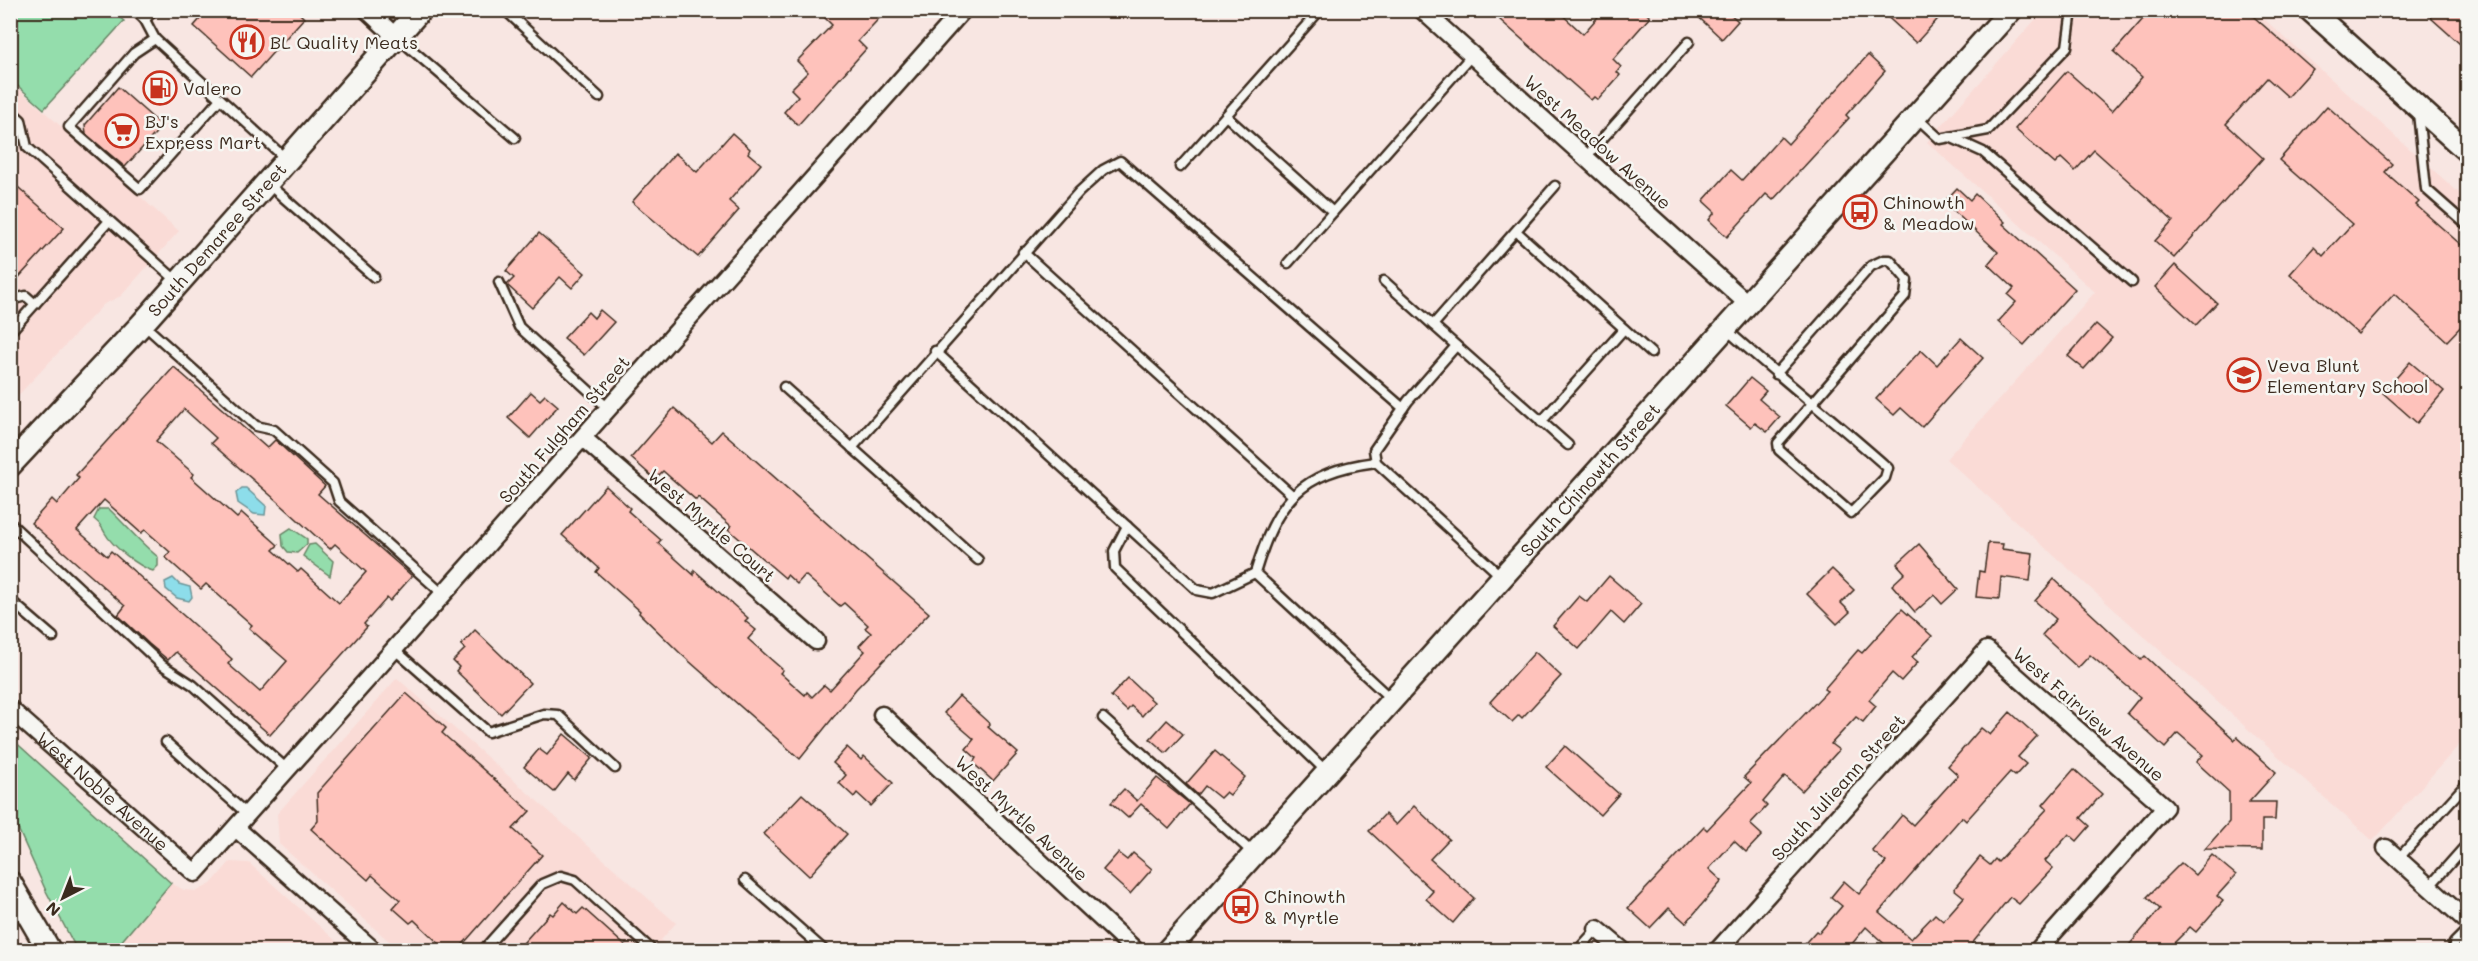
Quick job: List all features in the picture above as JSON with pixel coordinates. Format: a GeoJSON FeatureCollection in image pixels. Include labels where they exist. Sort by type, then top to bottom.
{"type":"FeatureCollection","features":[{"type":"Feature","properties":{"kind":"main road","name":"South Demaree Street"},"geometry":{"type":"LineString","coordinates":[[10,465],[142,324],[420,10]]}},
{"type":"Feature","properties":{"kind":"main road"},"geometry":{"type":"LineString","coordinates":[[10,883],[49,951]]}},
{"type":"Feature","properties":{"kind":"street"},"geometry":{"type":"LineString","coordinates":[[367,10],[396,37]]}},
{"type":"Feature","properties":{"kind":"street","name":"South Fulgham Street"},"geometry":{"type":"LineString","coordinates":[[195,873],[237,829],[963,10]]}},
{"type":"Feature","properties":{"kind":"street","name":"West Meadow Avenue"},"geometry":{"type":"LineString","coordinates":[[1422,10],[1748,304]]}},
{"type":"Feature","properties":{"kind":"street","name":"South Chinowth Street"},"geometry":{"type":"LineString","coordinates":[[1168,951],[2011,10]]}},
{"type":"Feature","properties":{"kind":"street"},"geometry":{"type":"LineString","coordinates":[[2310,10],[2468,152]]}},
{"type":"Feature","properties":{"kind":"street","name":"West Myrtle Court"},"geometry":{"type":"LineString","coordinates":[[583,438],[816,641]]}},
{"type":"Feature","properties":{"kind":"street","name":"West Fairview Avenue"},"geometry":{"type":"LineString","coordinates":[[1987,650],[2165,807],[2038,951]]}},
{"type":"Feature","properties":{"kind":"street","name":"South Julieann Street"},"geometry":{"type":"LineString","coordinates":[[1718,951],[1987,650]]}},
{"type":"Feature","properties":{"kind":"street","name":"West Noble Avenue"},"geometry":{"type":"LineString","coordinates":[[10,709],[195,873]]}},
{"type":"Feature","properties":{"kind":"street","name":"West Myrtle Avenue"},"geometry":{"type":"LineString","coordinates":[[882,715],[1135,951]]}},
{"type":"Feature","properties":{"kind":"street"},"geometry":{"type":"LineString","coordinates":[[237,829],[373,951]]}},
{"type":"Feature","properties":{"kind":"street"},"geometry":{"type":"LineString","coordinates":[[2392,854],[2468,922]]}},
{"type":"Feature","properties":{"kind":"street"},"geometry":{"type":"LineString","coordinates":[[1597,929],[1622,951]]}},
{"type":"Feature","properties":{"kind":"lane"},"geometry":{"type":"LineString","coordinates":[[135,10],[145,20],[155,39],[287,160]]}},
{"type":"Feature","properties":{"kind":"lane"},"geometry":{"type":"LineString","coordinates":[[145,20],[153,10]]}},
{"type":"Feature","properties":{"kind":"lane"},"geometry":{"type":"LineString","coordinates":[[505,10],[599,97]]}},
{"type":"Feature","properties":{"kind":"lane"},"geometry":{"type":"LineString","coordinates":[[1180,167],[1320,10]]}},
{"type":"Feature","properties":{"kind":"lane"},"geometry":{"type":"LineString","coordinates":[[1916,117],[1940,140],[1988,129],[2067,47],[2072,10]]}},
{"type":"Feature","properties":{"kind":"lane"},"geometry":{"type":"LineString","coordinates":[[396,37],[515,138]]}},
{"type":"Feature","properties":{"kind":"lane"},"geometry":{"type":"LineString","coordinates":[[155,39],[134,53],[69,127],[140,189],[220,99]]}},
{"type":"Feature","properties":{"kind":"lane"},"geometry":{"type":"LineString","coordinates":[[1586,157],[1689,42]]}},
{"type":"Feature","properties":{"kind":"lane"},"geometry":{"type":"LineString","coordinates":[[1288,263],[1472,55]]}},
{"type":"Feature","properties":{"kind":"lane"},"geometry":{"type":"LineString","coordinates":[[2417,107],[2426,189],[2468,226]]}},
{"type":"Feature","properties":{"kind":"lane"},"geometry":{"type":"LineString","coordinates":[[10,110],[21,120],[27,147],[178,283]]}},
{"type":"Feature","properties":{"kind":"lane"},"geometry":{"type":"LineString","coordinates":[[1227,116],[1333,212]]}},
{"type":"Feature","properties":{"kind":"lane"},"geometry":{"type":"LineString","coordinates":[[1950,137],[1983,152],[2132,282]]}},
{"type":"Feature","properties":{"kind":"lane"},"geometry":{"type":"LineString","coordinates":[[852,448],[935,351],[1079,192],[1103,170],[1120,161],[1403,408]]}},
{"type":"Feature","properties":{"kind":"lane"},"geometry":{"type":"LineString","coordinates":[[267,183],[374,277]]}},
{"type":"Feature","properties":{"kind":"lane"},"geometry":{"type":"LineString","coordinates":[[1433,326],[1555,186]]}},
{"type":"Feature","properties":{"kind":"lane"},"geometry":{"type":"LineString","coordinates":[[10,332],[109,221]]}},
{"type":"Feature","properties":{"kind":"lane"},"geometry":{"type":"LineString","coordinates":[[1517,232],[1651,353]]}},
{"type":"Feature","properties":{"kind":"lane"},"geometry":{"type":"LineString","coordinates":[[1023,252],[1292,495]]}},
{"type":"Feature","properties":{"kind":"lane"},"geometry":{"type":"LineString","coordinates":[[1725,329],[1776,374],[1812,401],[1888,468],[1885,478],[1851,513],[1779,450],[1778,443],[1812,401],[1905,296],[1907,280],[1890,260],[1884,260],[1871,267],[1776,374]]}},
{"type":"Feature","properties":{"kind":"lane"},"geometry":{"type":"LineString","coordinates":[[1384,281],[1568,445]]}},
{"type":"Feature","properties":{"kind":"lane"},"geometry":{"type":"LineString","coordinates":[[499,282],[519,327],[609,409]]}},
{"type":"Feature","properties":{"kind":"lane"},"geometry":{"type":"LineString","coordinates":[[10,293],[18,292],[35,304]]}},
{"type":"Feature","properties":{"kind":"lane"},"geometry":{"type":"LineString","coordinates":[[10,303],[14,299],[26,296]]}},
{"type":"Feature","properties":{"kind":"lane"},"geometry":{"type":"LineString","coordinates":[[142,324],[256,426],[274,430],[325,475],[333,483],[339,501],[444,595]]}},
{"type":"Feature","properties":{"kind":"lane"},"geometry":{"type":"LineString","coordinates":[[1541,422],[1624,329]]}},
{"type":"Feature","properties":{"kind":"lane"},"geometry":{"type":"LineString","coordinates":[[1456,346],[1403,408],[1374,450],[1376,462],[1502,578]]}},
{"type":"Feature","properties":{"kind":"lane"},"geometry":{"type":"LineString","coordinates":[[935,351],[1197,590],[1213,593],[1255,573],[1264,542],[1284,505],[1297,490],[1348,466],[1376,462]]}},
{"type":"Feature","properties":{"kind":"lane"},"geometry":{"type":"LineString","coordinates":[[784,387],[978,560]]}},
{"type":"Feature","properties":{"kind":"lane"},"geometry":{"type":"LineString","coordinates":[[10,524],[162,665],[193,685],[288,770]]}},
{"type":"Feature","properties":{"kind":"lane"},"geometry":{"type":"LineString","coordinates":[[1128,526],[1114,550],[1115,568],[1328,772]]}},
{"type":"Feature","properties":{"kind":"lane"},"geometry":{"type":"LineString","coordinates":[[1255,573],[1392,700]]}},
{"type":"Feature","properties":{"kind":"lane"},"geometry":{"type":"LineString","coordinates":[[10,600],[53,637]]}},
{"type":"Feature","properties":{"kind":"lane"},"geometry":{"type":"LineString","coordinates":[[395,650],[488,732],[544,714],[558,715],[615,768]]}},
{"type":"Feature","properties":{"kind":"lane"},"geometry":{"type":"LineString","coordinates":[[1103,717],[1254,854]]}},
{"type":"Feature","properties":{"kind":"lane"},"geometry":{"type":"LineString","coordinates":[[166,742],[248,816]]}},
{"type":"Feature","properties":{"kind":"lane"},"geometry":{"type":"LineString","coordinates":[[2392,854],[2468,782]]}},
{"type":"Feature","properties":{"kind":"lane"},"geometry":{"type":"LineString","coordinates":[[2429,887],[2468,843]]}},
{"type":"Feature","properties":{"kind":"lane"},"geometry":{"type":"LineString","coordinates":[[483,951],[542,884],[561,876],[575,880],[652,951]]}},
{"type":"Feature","properties":{"kind":"lane"},"geometry":{"type":"LineString","coordinates":[[745,880],[824,951]]}},
{"type":"Feature","properties":{"kind":"lane"},"geometry":{"type":"LineString","coordinates":[[1578,951],[1597,929]]}},
{"type":"Feature","properties":{"kind":"lane"},"geometry":{"type":"LineString","coordinates":[[2453,951],[2454,943],[2468,929]]}},
{"type":"Feature","properties":{"kind":"shaded area","name":"Veva Blunt Elementary School"},"geometry":{"type":"Polygon","coordinates":[[[2043,11],[2255,11],[2467,200],[2467,736],[2373,841],[1946,459],[2095,292],[1927,142],[2043,11]]]}},
{"type":"Feature","properties":{"kind":"shaded area"},"geometry":{"type":"Polygon","coordinates":[[[11,82],[179,231],[121,296],[104,304],[11,403],[11,82]]]}},
{"type":"Feature","properties":{"kind":"shaded area"},"geometry":{"type":"Polygon","coordinates":[[[397,678],[676,923],[661,940],[672,950],[399,950],[279,844],[277,814],[397,678]]]}},
{"type":"Feature","properties":{"kind":"shaded area"},"geometry":{"type":"Polygon","coordinates":[[[230,862],[249,863],[346,950],[114,950],[171,883],[184,890],[197,891],[211,884],[230,862]]]}},
{"type":"Feature","properties":{"kind":"green space"},"geometry":{"type":"Polygon","coordinates":[[[11,10],[112,11],[124,21],[44,109],[11,80],[11,10]]]}},
{"type":"Feature","properties":{"kind":"green space"},"geometry":{"type":"Polygon","coordinates":[[[99,509],[109,509],[158,557],[158,566],[153,571],[134,561],[108,538],[101,525],[94,519],[99,509]]]}},
{"type":"Feature","properties":{"kind":"green space"},"geometry":{"type":"Polygon","coordinates":[[[291,528],[307,539],[307,544],[297,553],[288,552],[283,546],[282,534],[291,528]]]}},
{"type":"Feature","properties":{"kind":"green space"},"geometry":{"type":"Polygon","coordinates":[[[315,544],[333,561],[330,576],[303,556],[309,545],[315,544]]]}},
{"type":"Feature","properties":{"kind":"green space"},"geometry":{"type":"Polygon","coordinates":[[[11,738],[171,883],[114,950],[77,950],[46,891],[11,813],[11,738]]]}},
{"type":"Feature","properties":{"kind":"water"},"geometry":{"type":"Polygon","coordinates":[[[246,488],[266,506],[265,515],[254,514],[238,503],[236,493],[246,488]]]}},
{"type":"Feature","properties":{"kind":"water"},"geometry":{"type":"Polygon","coordinates":[[[173,578],[179,584],[190,587],[192,597],[189,601],[177,598],[166,589],[165,582],[173,578]]]}},
{"type":"Feature","properties":{"kind":"building","name":"BL Quality Meats"},"geometry":{"type":"Polygon","coordinates":[[[208,10],[296,10],[304,18],[251,77],[194,26],[208,10]]]}},
{"type":"Feature","properties":{"kind":"building"},"geometry":{"type":"Polygon","coordinates":[[[817,10],[887,10],[858,41],[866,49],[798,125],[784,112],[798,96],[791,89],[808,72],[797,61],[832,25],[817,10]]]}},
{"type":"Feature","properties":{"kind":"building"},"geometry":{"type":"Polygon","coordinates":[[[1508,10],[1557,10],[1583,34],[1604,10],[1643,10],[1650,17],[1613,59],[1621,67],[1617,72],[1620,75],[1598,100],[1594,97],[1591,100],[1500,20],[1508,10]]]}},
{"type":"Feature","properties":{"kind":"building"},"geometry":{"type":"Polygon","coordinates":[[[1691,10],[1726,10],[1738,21],[1722,39],[1691,10]]]}},
{"type":"Feature","properties":{"kind":"building"},"geometry":{"type":"Polygon","coordinates":[[[1880,10],[1946,10],[1916,43],[1880,10]]]}},
{"type":"Feature","properties":{"kind":"building"},"geometry":{"type":"Polygon","coordinates":[[[2151,10],[2246,10],[2313,69],[2288,97],[2267,78],[2226,124],[2263,158],[2174,258],[2155,241],[2173,221],[2094,150],[2075,171],[2061,158],[2055,164],[2015,129],[2067,71],[2112,111],[2142,77],[2114,52],[2151,10]]]}},
{"type":"Feature","properties":{"kind":"building"},"geometry":{"type":"Polygon","coordinates":[[[2422,10],[2468,10],[2468,51],[2422,10]]]}},
{"type":"Feature","properties":{"kind":"building"},"geometry":{"type":"Polygon","coordinates":[[[1868,55],[1885,71],[1846,115],[1849,118],[1773,200],[1766,194],[1727,237],[1709,220],[1715,212],[1703,201],[1731,170],[1742,180],[1781,137],[1788,144],[1868,55]]]}},
{"type":"Feature","properties":{"kind":"building","name":"BJ's Express Mart"},"geometry":{"type":"Polygon","coordinates":[[[118,87],[162,126],[125,167],[86,134],[85,125],[118,87]]]}},
{"type":"Feature","properties":{"kind":"building"},"geometry":{"type":"Polygon","coordinates":[[[2327,106],[2392,164],[2385,172],[2419,202],[2416,205],[2468,251],[2468,319],[2447,341],[2394,294],[2358,334],[2290,274],[2314,247],[2323,256],[2352,224],[2279,160],[2327,106]]]}},
{"type":"Feature","properties":{"kind":"building"},"geometry":{"type":"Polygon","coordinates":[[[732,133],[750,149],[748,153],[761,164],[729,201],[739,210],[698,257],[632,202],[675,153],[697,172],[732,133]]]}},
{"type":"Feature","properties":{"kind":"building"},"geometry":{"type":"Polygon","coordinates":[[[10,180],[64,228],[10,287],[10,180]]]}},
{"type":"Feature","properties":{"kind":"building"},"geometry":{"type":"Polygon","coordinates":[[[1957,188],[1970,200],[1975,194],[2005,222],[2003,224],[2075,289],[2024,345],[1998,322],[2016,302],[2008,295],[2014,288],[1988,264],[1998,252],[1944,202],[1957,188]]]}},
{"type":"Feature","properties":{"kind":"building"},"geometry":{"type":"Polygon","coordinates":[[[539,233],[585,273],[572,288],[560,277],[532,308],[507,285],[514,278],[506,271],[539,233]]]}},
{"type":"Feature","properties":{"kind":"building"},"geometry":{"type":"Polygon","coordinates":[[[2175,265],[2217,303],[2196,325],[2155,287],[2175,265]]]}},
{"type":"Feature","properties":{"kind":"building"},"geometry":{"type":"Polygon","coordinates":[[[600,310],[614,322],[584,355],[564,338],[588,312],[594,318],[600,310]]]}},
{"type":"Feature","properties":{"kind":"building"},"geometry":{"type":"Polygon","coordinates":[[[2096,324],[2112,338],[2084,369],[2068,356],[2096,324]]]}},
{"type":"Feature","properties":{"kind":"building"},"geometry":{"type":"Polygon","coordinates":[[[1961,338],[1983,358],[1922,427],[1901,408],[1894,415],[1876,399],[1921,350],[1937,365],[1961,338]]]}},
{"type":"Feature","properties":{"kind":"building"},"geometry":{"type":"Polygon","coordinates":[[[2410,362],[2444,391],[2417,423],[2383,393],[2410,362]]]}},
{"type":"Feature","properties":{"kind":"building"},"geometry":{"type":"Polygon","coordinates":[[[174,367],[267,448],[275,440],[325,486],[318,494],[412,576],[390,601],[387,598],[364,624],[367,627],[270,735],[176,652],[168,660],[149,644],[118,615],[125,606],[31,523],[52,499],[57,504],[79,478],[76,475],[174,367]],[[184,409],[156,441],[194,474],[191,477],[237,518],[242,513],[278,545],[273,550],[298,572],[301,569],[339,603],[366,572],[335,544],[330,549],[211,443],[216,438],[184,409]],[[104,500],[77,530],[107,556],[111,551],[232,659],[228,664],[260,692],[287,661],[249,628],[252,625],[206,584],[201,589],[165,557],[170,552],[145,530],[141,533],[104,500]]]}},
{"type":"Feature","properties":{"kind":"building"},"geometry":{"type":"Polygon","coordinates":[[[1750,378],[1766,391],[1759,399],[1780,417],[1767,432],[1755,423],[1751,427],[1726,406],[1750,378]]]}},
{"type":"Feature","properties":{"kind":"building"},"geometry":{"type":"Polygon","coordinates":[[[531,392],[540,400],[545,395],[558,406],[530,438],[508,418],[531,392]]]}},
{"type":"Feature","properties":{"kind":"building"},"geometry":{"type":"Polygon","coordinates":[[[674,408],[712,442],[722,431],[929,613],[856,689],[800,759],[681,654],[639,613],[640,611],[596,572],[599,568],[562,535],[606,486],[630,508],[628,511],[661,540],[658,543],[694,575],[694,570],[748,618],[745,621],[756,630],[748,639],[783,670],[780,673],[805,695],[807,692],[812,697],[824,685],[830,690],[865,651],[859,646],[871,633],[865,628],[868,625],[844,603],[840,606],[805,575],[797,584],[787,575],[785,578],[728,529],[731,526],[698,497],[696,500],[663,471],[655,479],[631,458],[674,408]]]}},
{"type":"Feature","properties":{"kind":"building"},"geometry":{"type":"Polygon","coordinates":[[[1988,543],[2003,544],[2002,549],[2033,553],[2030,581],[2001,577],[1999,599],[1976,597],[1979,571],[1984,572],[1988,543]]]}},
{"type":"Feature","properties":{"kind":"building"},"geometry":{"type":"Polygon","coordinates":[[[1919,544],[1958,589],[1942,604],[1934,595],[1915,612],[1892,585],[1905,573],[1897,564],[1919,544]]]}},
{"type":"Feature","properties":{"kind":"building"},"geometry":{"type":"Polygon","coordinates":[[[1832,569],[1854,590],[1841,603],[1850,612],[1837,624],[1807,594],[1832,569]]]}},
{"type":"Feature","properties":{"kind":"building"},"geometry":{"type":"Polygon","coordinates":[[[1609,576],[1641,604],[1624,624],[1611,612],[1579,649],[1553,626],[1579,596],[1587,602],[1609,576]]]}},
{"type":"Feature","properties":{"kind":"building"},"geometry":{"type":"Polygon","coordinates":[[[2054,579],[2141,660],[2145,656],[2235,740],[2237,737],[2276,772],[2249,802],[2276,802],[2275,820],[2262,820],[2262,850],[2205,849],[2229,822],[2229,792],[2196,762],[2203,755],[2178,733],[2165,748],[2127,713],[2140,697],[2090,655],[2078,668],[2042,635],[2056,619],[2035,601],[2054,579]]]}},
{"type":"Feature","properties":{"kind":"building"},"geometry":{"type":"Polygon","coordinates":[[[1902,609],[1932,636],[1912,657],[1918,662],[1901,681],[1892,673],[1869,700],[1876,706],[1863,722],[1856,717],[1831,744],[1839,750],[1802,791],[1785,776],[1763,802],[1767,806],[1750,824],[1762,835],[1746,852],[1734,841],[1709,869],[1722,881],[1686,923],[1669,908],[1650,928],[1628,908],[1704,827],[1707,830],[1751,783],[1744,777],[1827,691],[1824,689],[1858,650],[1862,653],[1902,609]]]}},
{"type":"Feature","properties":{"kind":"building"},"geometry":{"type":"Polygon","coordinates":[[[475,630],[530,683],[501,714],[456,671],[459,667],[453,661],[465,649],[461,645],[475,630]]]}},
{"type":"Feature","properties":{"kind":"building"},"geometry":{"type":"Polygon","coordinates":[[[1535,652],[1561,676],[1522,718],[1519,715],[1512,722],[1490,702],[1535,652]]]}},
{"type":"Feature","properties":{"kind":"building"},"geometry":{"type":"Polygon","coordinates":[[[1128,678],[1154,702],[1142,716],[1131,706],[1127,711],[1111,696],[1128,678]]]}},
{"type":"Feature","properties":{"kind":"building"},"geometry":{"type":"Polygon","coordinates":[[[406,693],[446,728],[442,733],[530,811],[513,829],[542,855],[457,951],[447,951],[414,920],[410,923],[393,908],[400,900],[372,875],[368,880],[311,829],[318,821],[317,793],[406,693]]]}},
{"type":"Feature","properties":{"kind":"building"},"geometry":{"type":"Polygon","coordinates":[[[959,696],[990,724],[988,727],[1018,753],[993,781],[973,763],[976,758],[966,749],[974,739],[944,713],[959,696]]]}},
{"type":"Feature","properties":{"kind":"building"},"geometry":{"type":"Polygon","coordinates":[[[2010,712],[2037,736],[2018,757],[2026,764],[2015,776],[2010,772],[1966,821],[1962,817],[1879,912],[1911,939],[1935,914],[1943,921],[1964,897],[1954,889],[1980,857],[1990,865],[1995,859],[1998,862],[2047,809],[2043,805],[2074,769],[2102,794],[2081,818],[2090,826],[2077,841],[2069,834],[2045,861],[2053,868],[2019,904],[2010,897],[1966,951],[1892,951],[1866,927],[1846,951],[1798,951],[1816,931],[1819,933],[1842,906],[1831,897],[1844,881],[1859,894],[1886,862],[1872,851],[1902,815],[1913,825],[1958,775],[1948,766],[1981,728],[1990,735],[2010,712]]]}},
{"type":"Feature","properties":{"kind":"building"},"geometry":{"type":"Polygon","coordinates":[[[1167,720],[1183,734],[1166,753],[1150,739],[1167,720]]]}},
{"type":"Feature","properties":{"kind":"building"},"geometry":{"type":"Polygon","coordinates":[[[564,734],[592,758],[574,780],[568,774],[554,792],[524,767],[539,749],[547,755],[564,734]]]}},
{"type":"Feature","properties":{"kind":"building"},"geometry":{"type":"Polygon","coordinates":[[[1565,746],[1619,794],[1600,815],[1546,767],[1565,746]]]}},
{"type":"Feature","properties":{"kind":"building"},"geometry":{"type":"Polygon","coordinates":[[[847,747],[861,760],[864,756],[893,783],[871,806],[857,793],[854,797],[839,783],[846,775],[833,763],[847,747]]]}},
{"type":"Feature","properties":{"kind":"building"},"geometry":{"type":"Polygon","coordinates":[[[1215,751],[1245,777],[1230,795],[1226,792],[1220,798],[1205,786],[1198,795],[1186,784],[1215,751]]]}},
{"type":"Feature","properties":{"kind":"building"},"geometry":{"type":"Polygon","coordinates":[[[1157,778],[1190,804],[1169,829],[1141,804],[1128,818],[1111,803],[1124,789],[1137,801],[1157,778]]]}},
{"type":"Feature","properties":{"kind":"building"},"geometry":{"type":"Polygon","coordinates":[[[802,794],[847,834],[809,876],[764,834],[802,794]]]}},
{"type":"Feature","properties":{"kind":"building"},"geometry":{"type":"Polygon","coordinates":[[[1414,806],[1449,839],[1430,859],[1474,898],[1453,923],[1426,899],[1433,891],[1369,831],[1385,814],[1396,825],[1414,806]]]}},
{"type":"Feature","properties":{"kind":"building"},"geometry":{"type":"Polygon","coordinates":[[[1118,853],[1127,860],[1133,853],[1152,869],[1130,894],[1103,870],[1118,853]]]}},
{"type":"Feature","properties":{"kind":"building"},"geometry":{"type":"Polygon","coordinates":[[[2212,855],[2236,875],[2217,896],[2223,901],[2196,932],[2190,927],[2166,951],[2124,951],[2160,909],[2147,897],[2181,863],[2195,875],[2212,855]]]}},
{"type":"Feature","properties":{"kind":"building"},"geometry":{"type":"Polygon","coordinates":[[[564,902],[577,914],[583,908],[631,951],[516,951],[550,913],[553,915],[564,902]]]}},
{"type":"Feature","properties":{"kind":"place","name":"BL Quality Meats"},"geometry":{"type":"Point","coordinates":[247,42]}},
{"type":"Feature","properties":{"kind":"place","name":"Valero"},"geometry":{"type":"Point","coordinates":[160,88]}},
{"type":"Feature","properties":{"kind":"place","name":"BJ's Express Mart"},"geometry":{"type":"Point","coordinates":[122,131]}},
{"type":"Feature","properties":{"kind":"place","name":"Chinowth & Meadow"},"geometry":{"type":"Point","coordinates":[1860,212]}},
{"type":"Feature","properties":{"kind":"place","name":"Veva Blunt Elementary School"},"geometry":{"type":"Point","coordinates":[2244,375]}},
{"type":"Feature","properties":{"kind":"place","name":"Chinowth & Myrtle"},"geometry":{"type":"Point","coordinates":[1241,906]}}]}
